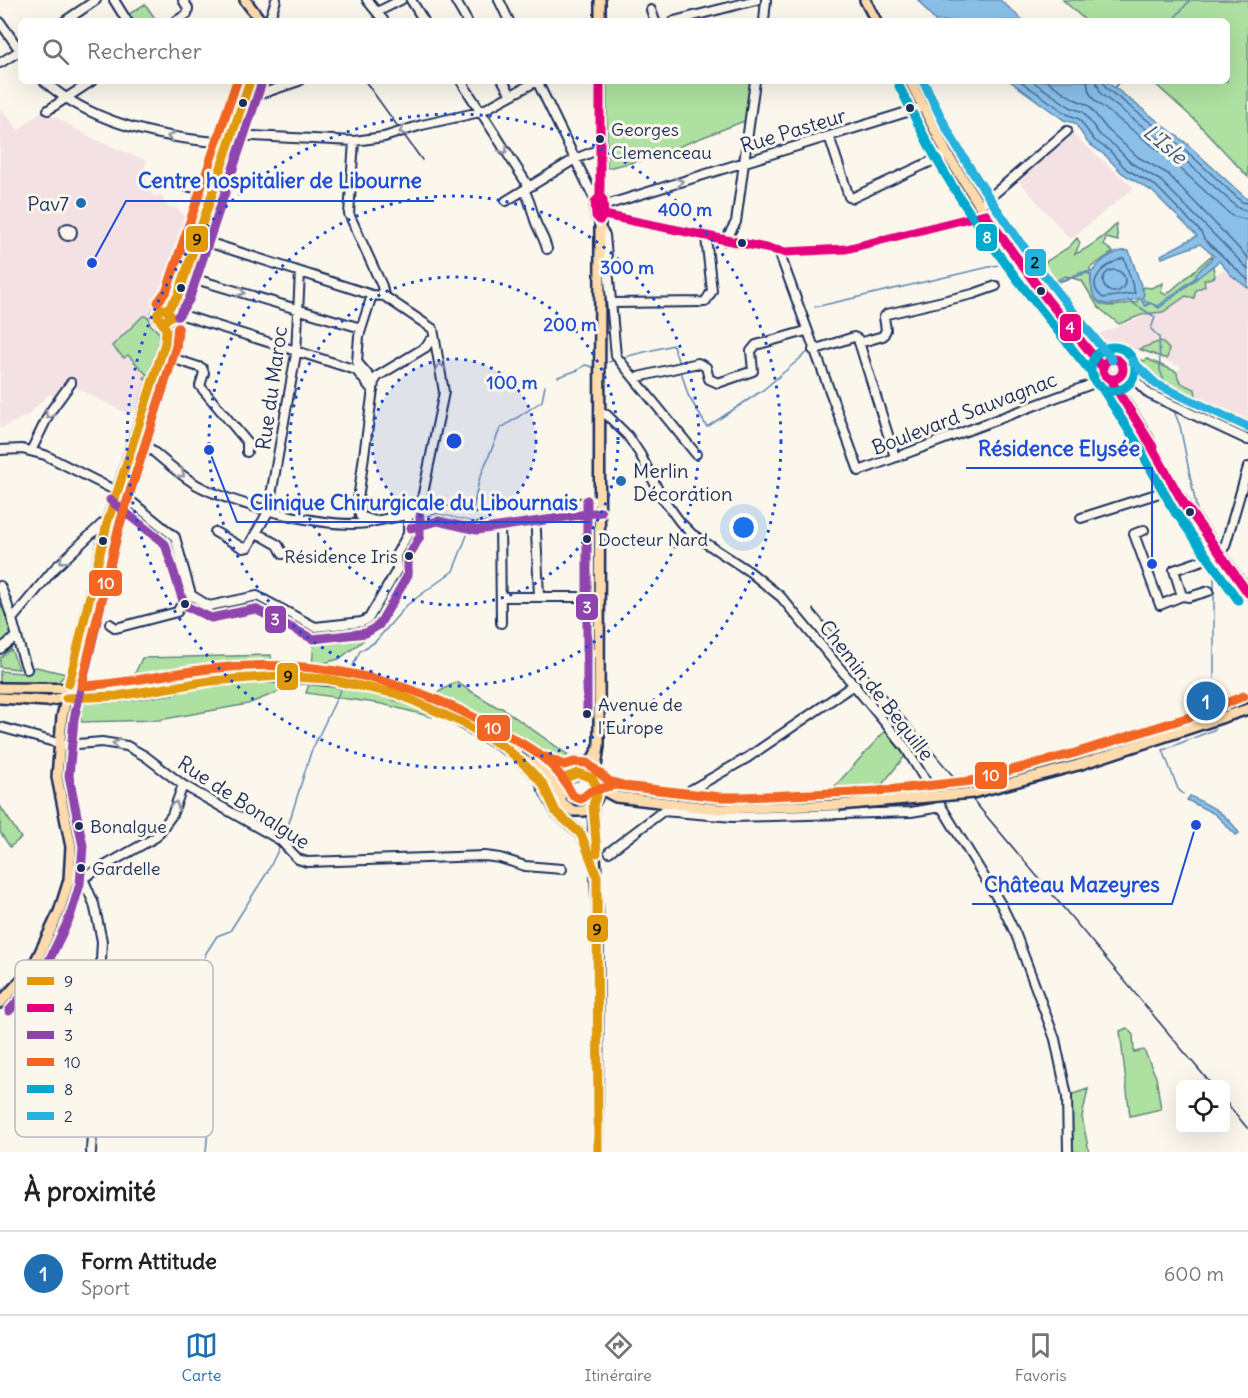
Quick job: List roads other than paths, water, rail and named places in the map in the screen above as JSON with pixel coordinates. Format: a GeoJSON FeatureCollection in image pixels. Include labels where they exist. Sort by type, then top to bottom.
{"type":"FeatureCollection","features":[{"type":"Feature","properties":{"kind":"main road"},"geometry":{"type":"LineString","coordinates":[[245,0],[259,18]]}},
{"type":"Feature","properties":{"kind":"main road"},"geometry":{"type":"LineString","coordinates":[[600,0],[600,18]]}},
{"type":"Feature","properties":{"kind":"main road"},"geometry":{"type":"LineString","coordinates":[[865,0],[874,18]]}},
{"type":"Feature","properties":{"kind":"main road"},"geometry":{"type":"LineString","coordinates":[[37,960],[59,912],[69,880],[71,847],[58,788],[58,744],[67,694],[107,524],[162,355],[166,333],[163,322],[171,318],[169,310],[178,296],[249,84]]}},
{"type":"Feature","properties":{"kind":"main road"},"geometry":{"type":"LineString","coordinates":[[598,1152],[597,876],[593,832],[599,747],[600,84]]}},
{"type":"Feature","properties":{"kind":"main road"},"geometry":{"type":"LineString","coordinates":[[912,84],[947,154],[982,210],[1073,331],[1100,356],[1112,372],[1127,407],[1177,492],[1218,555],[1248,591]]}},
{"type":"Feature","properties":{"kind":"main road"},"geometry":{"type":"LineString","coordinates":[[72,673],[88,687]]}},
{"type":"Feature","properties":{"kind":"main road"},"geometry":{"type":"LineString","coordinates":[[54,689],[72,673]]}},
{"type":"Feature","properties":{"kind":"main road"},"geometry":{"type":"LineString","coordinates":[[0,698],[26,698],[210,681],[301,677],[352,683],[420,702],[530,763],[550,779],[559,791],[562,803],[577,812],[593,832]]}},
{"type":"Feature","properties":{"kind":"main road"},"geometry":{"type":"LineString","coordinates":[[0,688],[54,689],[80,698],[128,695],[210,681]]}},
{"type":"Feature","properties":{"kind":"main road"},"geometry":{"type":"LineString","coordinates":[[26,698],[47,701],[88,687],[111,689]]}},
{"type":"Feature","properties":{"kind":"main road"},"geometry":{"type":"LineString","coordinates":[[62,717],[80,698]]}},
{"type":"Feature","properties":{"kind":"main road"},"geometry":{"type":"LineString","coordinates":[[47,701],[58,709],[62,717]]}},
{"type":"Feature","properties":{"kind":"main road"},"geometry":{"type":"LineString","coordinates":[[577,812],[616,797],[719,809],[839,805],[973,794],[1078,765],[1248,708]]}},
{"type":"Feature","properties":{"kind":"main road"},"geometry":{"type":"LineString","coordinates":[[559,791],[565,778],[578,773],[592,760],[599,747]]}},
{"type":"Feature","properties":{"kind":"main road"},"geometry":{"type":"LineString","coordinates":[[507,749],[538,777],[553,808],[581,834],[597,876]]}},
{"type":"Feature","properties":{"kind":"main road"},"geometry":{"type":"LineString","coordinates":[[530,763],[565,778]]}},
{"type":"Feature","properties":{"kind":"main road"},"geometry":{"type":"LineString","coordinates":[[578,773],[616,797]]}},
{"type":"Feature","properties":{"kind":"main road"},"geometry":{"type":"LineString","coordinates":[[0,1003],[15,987]]}},
{"type":"Feature","properties":{"kind":"street"},"geometry":{"type":"LineString","coordinates":[[69,18],[96,0]]}},
{"type":"Feature","properties":{"kind":"street"},"geometry":{"type":"LineString","coordinates":[[114,0],[126,18]]}},
{"type":"Feature","properties":{"kind":"street"},"geometry":{"type":"LineString","coordinates":[[181,18],[187,14],[188,8],[183,0]]}},
{"type":"Feature","properties":{"kind":"street"},"geometry":{"type":"LineString","coordinates":[[270,18],[276,0]]}},
{"type":"Feature","properties":{"kind":"street"},"geometry":{"type":"LineString","coordinates":[[367,0],[382,18]]}},
{"type":"Feature","properties":{"kind":"street"},"geometry":{"type":"LineString","coordinates":[[377,12],[401,0]]}},
{"type":"Feature","properties":{"kind":"street"},"geometry":{"type":"LineString","coordinates":[[411,0],[422,18]]}},
{"type":"Feature","properties":{"kind":"street"},"geometry":{"type":"LineString","coordinates":[[455,0],[465,18]]}},
{"type":"Feature","properties":{"kind":"street"},"geometry":{"type":"LineString","coordinates":[[500,0],[508,18]]}},
{"type":"Feature","properties":{"kind":"street"},"geometry":{"type":"LineString","coordinates":[[686,18],[756,0]]}},
{"type":"Feature","properties":{"kind":"street"},"geometry":{"type":"LineString","coordinates":[[764,18],[766,0]]}},
{"type":"Feature","properties":{"kind":"street"},"geometry":{"type":"LineString","coordinates":[[651,10],[654,18]]}},
{"type":"Feature","properties":{"kind":"street"},"geometry":{"type":"LineString","coordinates":[[0,22],[18,47]]}},
{"type":"Feature","properties":{"kind":"street"},"geometry":{"type":"LineString","coordinates":[[0,63],[18,53]]}},
{"type":"Feature","properties":{"kind":"street"},"geometry":{"type":"LineString","coordinates":[[48,84],[67,99],[106,117],[153,134],[183,140],[354,141],[384,137],[480,112],[531,84]]}},
{"type":"Feature","properties":{"kind":"street"},"geometry":{"type":"LineString","coordinates":[[48,110],[88,84]]}},
{"type":"Feature","properties":{"kind":"street"},"geometry":{"type":"LineString","coordinates":[[243,100],[290,84]]}},
{"type":"Feature","properties":{"kind":"street"},"geometry":{"type":"LineString","coordinates":[[463,84],[526,189],[533,204],[534,218],[543,232],[547,249]]}},
{"type":"Feature","properties":{"kind":"street"},"geometry":{"type":"LineString","coordinates":[[505,84],[511,95]]}},
{"type":"Feature","properties":{"kind":"street"},"geometry":{"type":"LineString","coordinates":[[538,84],[601,211],[616,356],[696,454]]}},
{"type":"Feature","properties":{"kind":"street"},"geometry":{"type":"LineString","coordinates":[[725,241],[736,222],[755,84]]}},
{"type":"Feature","properties":{"kind":"street","name":"Rue Pasteur"},"geometry":{"type":"LineString","coordinates":[[601,211],[743,162],[923,106]]}},
{"type":"Feature","properties":{"kind":"street"},"geometry":{"type":"LineString","coordinates":[[601,211],[779,252],[846,249],[982,210],[1066,131]]}},
{"type":"Feature","properties":{"kind":"street"},"geometry":{"type":"LineString","coordinates":[[829,136],[849,197],[852,198],[947,154]]}},
{"type":"Feature","properties":{"kind":"street"},"geometry":{"type":"LineString","coordinates":[[354,141],[349,214],[382,286],[384,296]]}},
{"type":"Feature","properties":{"kind":"street"},"geometry":{"type":"LineString","coordinates":[[506,201],[575,159],[600,148]]}},
{"type":"Feature","properties":{"kind":"street"},"geometry":{"type":"LineString","coordinates":[[185,186],[214,191]]}},
{"type":"Feature","properties":{"kind":"street"},"geometry":{"type":"LineString","coordinates":[[611,303],[705,302],[712,291],[706,237]]}},
{"type":"Feature","properties":{"kind":"street"},"geometry":{"type":"LineString","coordinates":[[198,239],[369,294],[384,296],[434,329],[433,341],[444,392],[419,513]]}},
{"type":"Feature","properties":{"kind":"street"},"geometry":{"type":"LineString","coordinates":[[779,252],[813,350],[854,337],[859,343],[895,457]]}},
{"type":"Feature","properties":{"kind":"street","name":"Rue du Maroc"},"geometry":{"type":"LineString","coordinates":[[257,533],[269,509],[296,351],[300,272]]}},
{"type":"Feature","properties":{"kind":"street"},"geometry":{"type":"LineString","coordinates":[[185,276],[359,328]]}},
{"type":"Feature","properties":{"kind":"street"},"geometry":{"type":"LineString","coordinates":[[859,343],[883,336],[886,330],[884,317],[887,314],[973,294],[996,286]]}},
{"type":"Feature","properties":{"kind":"street"},"geometry":{"type":"LineString","coordinates":[[369,294],[359,328],[357,362],[358,368],[373,387]]}},
{"type":"Feature","properties":{"kind":"street"},"geometry":{"type":"LineString","coordinates":[[169,310],[296,351],[358,368]]}},
{"type":"Feature","properties":{"kind":"street"},"geometry":{"type":"LineString","coordinates":[[634,378],[698,363],[706,367],[709,379],[718,383],[753,371],[751,351],[756,345],[806,331]]}},
{"type":"Feature","properties":{"kind":"street"},"geometry":{"type":"LineString","coordinates":[[357,521],[373,387],[378,376],[433,341]]}},
{"type":"Feature","properties":{"kind":"street","name":"Boulevard Sauvagnac"},"geometry":{"type":"LineString","coordinates":[[813,350],[859,471],[1082,387],[1112,372]]}},
{"type":"Feature","properties":{"kind":"street"},"geometry":{"type":"LineString","coordinates":[[162,355],[202,368],[204,373],[200,386],[247,442],[247,452]]}},
{"type":"Feature","properties":{"kind":"street"},"geometry":{"type":"LineString","coordinates":[[1112,372],[1131,379],[1149,394],[1248,440]]}},
{"type":"Feature","properties":{"kind":"street"},"geometry":{"type":"LineString","coordinates":[[31,451],[50,412],[71,383]]}},
{"type":"Feature","properties":{"kind":"street","name":"Chemin de Bequille"},"geometry":{"type":"LineString","coordinates":[[599,413],[607,415],[628,436],[640,454],[661,496],[680,522],[692,534],[750,572],[781,597],[905,747],[1002,906],[1016,935],[1055,1040],[1067,1096],[1068,1152]]}},
{"type":"Feature","properties":{"kind":"street"},"geometry":{"type":"LineString","coordinates":[[136,437],[198,485],[249,505],[321,522],[375,521],[438,509],[476,518],[599,500]]}},
{"type":"Feature","properties":{"kind":"street"},"geometry":{"type":"LineString","coordinates":[[0,450],[31,451],[58,460],[118,491],[175,537],[194,597],[212,606],[257,596],[315,627],[362,621],[369,618],[397,570],[396,555],[408,534],[408,516]]}},
{"type":"Feature","properties":{"kind":"street"},"geometry":{"type":"LineString","coordinates":[[1182,596],[1174,570],[1218,555],[1225,546],[1248,467]]}},
{"type":"Feature","properties":{"kind":"street"},"geometry":{"type":"LineString","coordinates":[[1080,518],[1177,492]]}},
{"type":"Feature","properties":{"kind":"street"},"geometry":{"type":"LineString","coordinates":[[535,510],[539,596]]}},
{"type":"Feature","properties":{"kind":"street"},"geometry":{"type":"LineString","coordinates":[[500,516],[501,623]]}},
{"type":"Feature","properties":{"kind":"street"},"geometry":{"type":"LineString","coordinates":[[13,618],[54,569],[103,523],[107,524]]}},
{"type":"Feature","properties":{"kind":"street"},"geometry":{"type":"LineString","coordinates":[[1144,530],[1134,534],[1160,605],[1182,596],[1189,597],[1209,591]]}},
{"type":"Feature","properties":{"kind":"street"},"geometry":{"type":"LineString","coordinates":[[215,532],[243,548],[248,547],[257,533],[278,545],[284,554]]}},
{"type":"Feature","properties":{"kind":"street"},"geometry":{"type":"LineString","coordinates":[[0,586],[13,618],[15,638],[27,669]]}},
{"type":"Feature","properties":{"kind":"street"},"geometry":{"type":"LineString","coordinates":[[110,624],[116,628],[177,612],[190,590]]}},
{"type":"Feature","properties":{"kind":"street"},"geometry":{"type":"LineString","coordinates":[[502,597],[599,597]]}},
{"type":"Feature","properties":{"kind":"street"},"geometry":{"type":"LineString","coordinates":[[0,649],[15,638]]}},
{"type":"Feature","properties":{"kind":"street"},"geometry":{"type":"LineString","coordinates":[[689,791],[747,758],[855,684]]}},
{"type":"Feature","properties":{"kind":"street","name":"Rue de Bonalgue"},"geometry":{"type":"LineString","coordinates":[[0,727],[58,744],[102,742],[127,746],[183,785],[280,840],[298,859],[307,862],[485,856],[525,866],[562,869]]}},
{"type":"Feature","properties":{"kind":"street"},"geometry":{"type":"LineString","coordinates":[[69,880],[83,878],[156,837],[172,815],[183,785]]}},
{"type":"Feature","properties":{"kind":"street"},"geometry":{"type":"LineString","coordinates":[[609,852],[663,811],[733,818],[911,812],[941,807]]}},
{"type":"Feature","properties":{"kind":"street"},"geometry":{"type":"LineString","coordinates":[[71,867],[83,878],[94,904],[102,941],[101,960]]}},
{"type":"Feature","properties":{"kind":"street"},"geometry":{"type":"LineString","coordinates":[[91,1152],[92,1137]]}},
{"type":"Feature","properties":{"kind":"water"},"geometry":{"type":"Polygon","coordinates":[[[918,0],[1000,0],[1021,18],[933,18],[918,0]]]}},
{"type":"Feature","properties":{"kind":"water","name":"L'Isle"},"geometry":{"type":"Polygon","coordinates":[[[1014,84],[1110,84],[1186,143],[1248,200],[1248,288],[1231,275],[1219,261],[1159,308],[1153,304],[1158,306],[1196,277],[1196,274],[1214,256],[1200,244],[1162,258],[1161,255],[1197,236],[1152,191],[1122,173],[1106,156],[1088,143],[1075,123],[1064,120],[1014,84]]]}},
{"type":"Feature","properties":{"kind":"water"},"geometry":{"type":"Polygon","coordinates":[[[1129,251],[1144,294],[1143,297],[1146,302],[1150,303],[1145,306],[1140,298],[1105,304],[1094,296],[1091,275],[1087,273],[1046,286],[1083,272],[1092,272],[1108,257],[1118,252],[1129,251]]]}},
{"type":"Feature","properties":{"kind":"water"},"geometry":{"type":"Polygon","coordinates":[[[1190,796],[1223,815],[1239,833],[1236,835],[1215,814],[1187,800],[1190,796]]]}},
{"type":"Feature","properties":{"kind":"waterway"},"geometry":{"type":"LineString","coordinates":[[1175,18],[1190,0]]}},
{"type":"Feature","properties":{"kind":"waterway"},"geometry":{"type":"LineString","coordinates":[[815,307],[1011,262]]}},
{"type":"Feature","properties":{"kind":"waterway"},"geometry":{"type":"LineString","coordinates":[[1128,300],[1155,317],[1151,329],[1159,337],[1160,370],[1167,389]]}},
{"type":"Feature","properties":{"kind":"waterway"},"geometry":{"type":"LineString","coordinates":[[620,358],[673,345],[679,364]]}},
{"type":"Feature","properties":{"kind":"waterway"},"geometry":{"type":"LineString","coordinates":[[681,371],[688,395],[707,427],[763,390],[810,350]]}},
{"type":"Feature","properties":{"kind":"waterway"},"geometry":{"type":"LineString","coordinates":[[609,362],[615,360]]}},
{"type":"Feature","properties":{"kind":"waterway"},"geometry":{"type":"LineString","coordinates":[[558,377],[585,365],[593,367]]}},
{"type":"Feature","properties":{"kind":"waterway"},"geometry":{"type":"LineString","coordinates":[[472,515],[479,480],[500,429],[542,401],[545,386]]}},
{"type":"Feature","properties":{"kind":"waterway"},"geometry":{"type":"LineString","coordinates":[[1174,411],[1180,426],[1197,510]]}},
{"type":"Feature","properties":{"kind":"waterway"},"geometry":{"type":"LineString","coordinates":[[346,680],[360,651],[375,642],[407,605],[453,571],[473,520]]}},
{"type":"Feature","properties":{"kind":"waterway"},"geometry":{"type":"LineString","coordinates":[[1214,561],[1214,678]]}},
{"type":"Feature","properties":{"kind":"waterway"},"geometry":{"type":"LineString","coordinates":[[1215,684],[1215,712]]}},
{"type":"Feature","properties":{"kind":"waterway"},"geometry":{"type":"LineString","coordinates":[[284,839],[311,752],[342,687]]}},
{"type":"Feature","properties":{"kind":"waterway"},"geometry":{"type":"LineString","coordinates":[[1183,794],[1178,789],[1163,750],[1216,729]]}},
{"type":"Feature","properties":{"kind":"waterway"},"geometry":{"type":"LineString","coordinates":[[204,960],[217,936],[230,931],[268,871],[281,844]]}},
{"type":"Feature","properties":{"kind":"waterway"},"geometry":{"type":"LineString","coordinates":[[206,1152],[207,1137]]}},
{"type":"Feature","properties":{"kind":"railway"},"geometry":{"type":"LineString","coordinates":[[367,84],[422,160]]}},
{"type":"Feature","properties":{"kind":"railway"},"geometry":{"type":"LineString","coordinates":[[813,609],[1208,1080]]}},
{"type":"Feature","properties":{"kind":"railway"},"geometry":{"type":"LineString","coordinates":[[1230,1107],[1248,1129]]}},
{"type":"Feature","properties":{"kind":"place","name":"Georges Clemenceau"},"geometry":{"type":"Point","coordinates":[600,139]}},
{"type":"Feature","properties":{"kind":"place","name":"Pav7"},"geometry":{"type":"Point","coordinates":[81,203]}},
{"type":"Feature","properties":{"kind":"place","name":"Centre hospitalier de Libourne"},"geometry":{"type":"Point","coordinates":[92,263]}},
{"type":"Feature","properties":{"kind":"place","name":"Clinique Chirurgicale du Libournais"},"geometry":{"type":"Point","coordinates":[209,450]}},
{"type":"Feature","properties":{"kind":"place","name":"Merlin Décoration"},"geometry":{"type":"Point","coordinates":[621,481]}},
{"type":"Feature","properties":{"kind":"place","name":"Docteur Nard"},"geometry":{"type":"Point","coordinates":[587,539]}},
{"type":"Feature","properties":{"kind":"place","name":"Résidence Iris"},"geometry":{"type":"Point","coordinates":[409,556]}},
{"type":"Feature","properties":{"kind":"place","name":"Résidence Elysée"},"geometry":{"type":"Point","coordinates":[1152,564]}},
{"type":"Feature","properties":{"kind":"place","name":"Form Attitude"},"geometry":{"type":"Point","coordinates":[1206,701]}},
{"type":"Feature","properties":{"kind":"place","name":"Avenue de l'Europe"},"geometry":{"type":"Point","coordinates":[587,714]}},
{"type":"Feature","properties":{"kind":"place","name":"Château Mazeyres"},"geometry":{"type":"Point","coordinates":[1196,825]}},
{"type":"Feature","properties":{"kind":"place","name":"Bonalgue"},"geometry":{"type":"Point","coordinates":[79,826]}},
{"type":"Feature","properties":{"kind":"place","name":"Gardelle"},"geometry":{"type":"Point","coordinates":[81,868]}}]}
